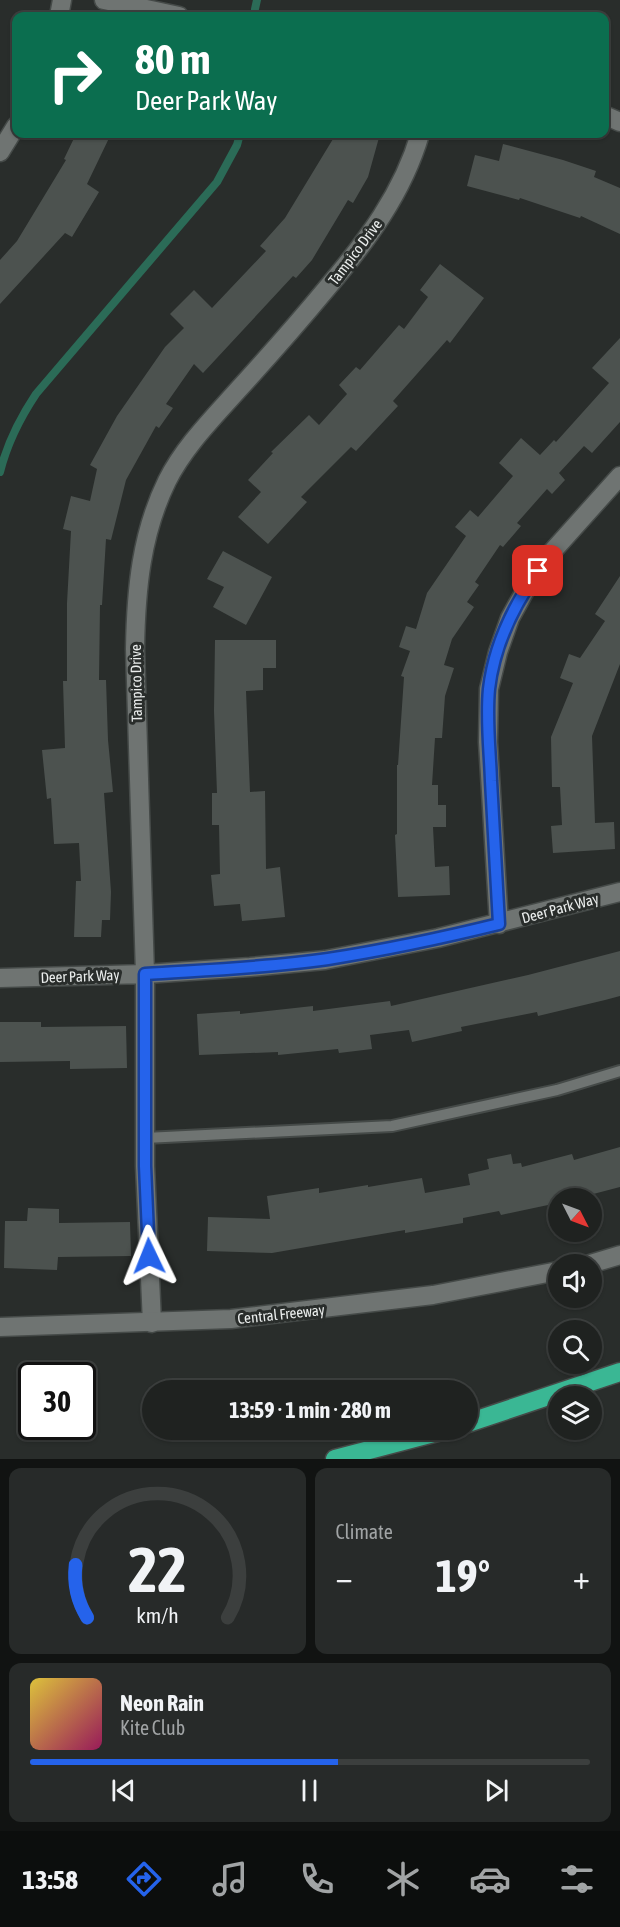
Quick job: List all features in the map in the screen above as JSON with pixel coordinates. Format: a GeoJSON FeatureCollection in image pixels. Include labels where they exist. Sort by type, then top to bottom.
{"type":"FeatureCollection","features":[{"type":"Feature","properties":{"kind":"highway"},"geometry":{"type":"LineString","coordinates":[[478,1420],[620,1372]]}},
{"type":"Feature","properties":{"kind":"highway"},"geometry":{"type":"LineString","coordinates":[[334,1459],[407,1440]]}},
{"type":"Feature","properties":{"kind":"street"},"geometry":{"type":"LineString","coordinates":[[104,0],[160,12]]}},
{"type":"Feature","properties":{"kind":"street"},"geometry":{"type":"LineString","coordinates":[[0,152],[12,132]]}},
{"type":"Feature","properties":{"kind":"street","name":"Tampico Drive"},"geometry":{"type":"LineString","coordinates":[[152,1323],[145,1138],[145,974],[135,649],[136,599],[141,561],[150,522],[168,480],[190,444],[354,256],[377,224],[403,180],[419,138]]}},
{"type":"Feature","properties":{"kind":"street"},"geometry":{"type":"LineString","coordinates":[[499,924],[488,742],[489,689],[498,652],[510,618],[526,589],[551,553],[620,476]]}},
{"type":"Feature","properties":{"kind":"street","name":"Deer Park Way"},"geometry":{"type":"LineString","coordinates":[[0,978],[145,974],[326,960],[499,924],[620,892]]}},
{"type":"Feature","properties":{"kind":"street"},"geometry":{"type":"LineString","coordinates":[[602,1260],[620,1255]]}},
{"type":"Feature","properties":{"kind":"street","name":"Central Freeway"},"geometry":{"type":"LineString","coordinates":[[0,1327],[231,1320],[433,1295],[548,1273]]}},
{"type":"Feature","properties":{"kind":"lane"},"geometry":{"type":"LineString","coordinates":[[145,1138],[392,1126],[557,1090],[620,1071]]}},
{"type":"Feature","properties":{"kind":"building"},"geometry":{"type":"Polygon","coordinates":[[[74,138],[109,138],[87,184],[99,192],[72,237],[65,233],[0,304],[0,260],[17,241],[66,160],[64,159],[74,138]]]}},
{"type":"Feature","properties":{"kind":"building"},"geometry":{"type":"Polygon","coordinates":[[[334,138],[379,138],[368,177],[353,203],[348,200],[312,260],[296,278],[293,276],[203,373],[194,364],[166,404],[173,408],[159,428],[156,426],[126,480],[111,540],[106,539],[102,605],[100,605],[99,680],[106,680],[113,792],[104,793],[111,892],[110,920],[102,920],[101,937],[74,937],[76,881],[81,881],[79,843],[54,844],[51,798],[47,799],[42,750],[65,748],[63,681],[67,681],[67,603],[71,531],[63,529],[71,496],[90,501],[97,469],[90,465],[117,416],[165,347],[184,328],[170,314],[194,290],[212,308],[266,251],[260,246],[285,218],[334,138]]]}},
{"type":"Feature","properties":{"kind":"building"},"geometry":{"type":"Polygon","coordinates":[[[503,144],[596,171],[594,177],[620,188],[620,234],[581,216],[580,218],[520,198],[519,200],[467,186],[475,155],[499,161],[503,144]]]}},
{"type":"Feature","properties":{"kind":"building"},"geometry":{"type":"Polygon","coordinates":[[[440,264],[484,298],[450,343],[447,340],[393,401],[398,406],[356,451],[351,447],[301,497],[307,502],[268,544],[238,517],[261,492],[248,480],[273,453],[271,452],[309,415],[319,425],[347,394],[339,385],[356,367],[360,370],[399,325],[404,329],[428,297],[420,290],[440,264]]]}},
{"type":"Feature","properties":{"kind":"building"},"geometry":{"type":"Polygon","coordinates":[[[620,338],[620,422],[592,453],[584,446],[559,473],[565,480],[552,494],[547,489],[517,523],[521,526],[503,547],[500,545],[475,582],[479,585],[467,602],[474,607],[452,639],[444,665],[454,668],[445,696],[442,738],[435,738],[432,785],[438,785],[438,805],[446,805],[446,827],[433,827],[435,867],[449,866],[450,895],[398,897],[395,835],[397,834],[397,765],[404,677],[401,676],[410,651],[399,647],[406,626],[416,629],[427,593],[466,536],[455,527],[470,510],[478,517],[513,476],[499,463],[521,438],[540,455],[554,440],[556,442],[609,383],[592,368],[620,338]]]}},
{"type":"Feature","properties":{"kind":"building"},"geometry":{"type":"Polygon","coordinates":[[[223,551],[272,577],[246,625],[213,607],[224,587],[207,579],[223,551]]]}},
{"type":"Feature","properties":{"kind":"building"},"geometry":{"type":"Polygon","coordinates":[[[620,576],[620,664],[592,736],[595,823],[614,822],[615,849],[553,853],[551,826],[562,825],[560,787],[552,787],[551,737],[573,683],[560,678],[569,654],[580,658],[605,621],[595,614],[620,576]]]}},
{"type":"Feature","properties":{"kind":"building"},"geometry":{"type":"Polygon","coordinates":[[[215,640],[276,640],[276,668],[263,668],[263,690],[246,691],[250,792],[265,791],[266,869],[280,867],[285,917],[242,921],[240,904],[214,906],[211,875],[220,874],[219,825],[212,825],[212,793],[217,793],[214,711],[215,640]]]}},
{"type":"Feature","properties":{"kind":"building"},"geometry":{"type":"Polygon","coordinates":[[[620,951],[620,996],[605,1000],[538,1016],[537,1012],[461,1027],[462,1031],[412,1042],[409,1030],[370,1035],[372,1049],[339,1053],[338,1049],[278,1055],[278,1052],[199,1055],[197,1014],[240,1011],[240,1014],[313,1006],[313,1011],[390,1001],[391,1006],[528,975],[620,951]]]}},
{"type":"Feature","properties":{"kind":"building"},"geometry":{"type":"Polygon","coordinates":[[[0,1022],[41,1022],[41,1027],[126,1026],[127,1068],[70,1069],[70,1061],[0,1062],[0,1022]]]}},
{"type":"Feature","properties":{"kind":"building"},"geometry":{"type":"Polygon","coordinates":[[[620,1147],[620,1187],[602,1192],[602,1188],[548,1188],[548,1205],[501,1215],[499,1211],[463,1218],[463,1223],[405,1233],[405,1230],[272,1253],[207,1251],[208,1217],[270,1219],[267,1196],[319,1188],[319,1193],[422,1178],[425,1193],[470,1185],[468,1174],[489,1169],[487,1159],[511,1154],[513,1164],[521,1163],[522,1167],[572,1154],[574,1160],[620,1147]]]}},
{"type":"Feature","properties":{"kind":"building"},"geometry":{"type":"Polygon","coordinates":[[[28,1208],[59,1209],[59,1223],[130,1222],[131,1256],[58,1257],[57,1270],[4,1268],[5,1221],[27,1221],[28,1208]]]}},
{"type":"Feature","properties":{"kind":"waterway"},"geometry":{"type":"LineString","coordinates":[[255,9],[257,0]]}},
{"type":"Feature","properties":{"kind":"waterway"},"geometry":{"type":"LineString","coordinates":[[0,472],[6,451],[36,394],[217,182],[239,138]]}},
{"type":"Feature","properties":{"kind":"route"},"geometry":{"type":"LineString","coordinates":[[149,1256],[145,1166],[145,974],[326,960],[499,924],[488,742],[489,689],[498,652],[510,618],[538,571]]}}]}
